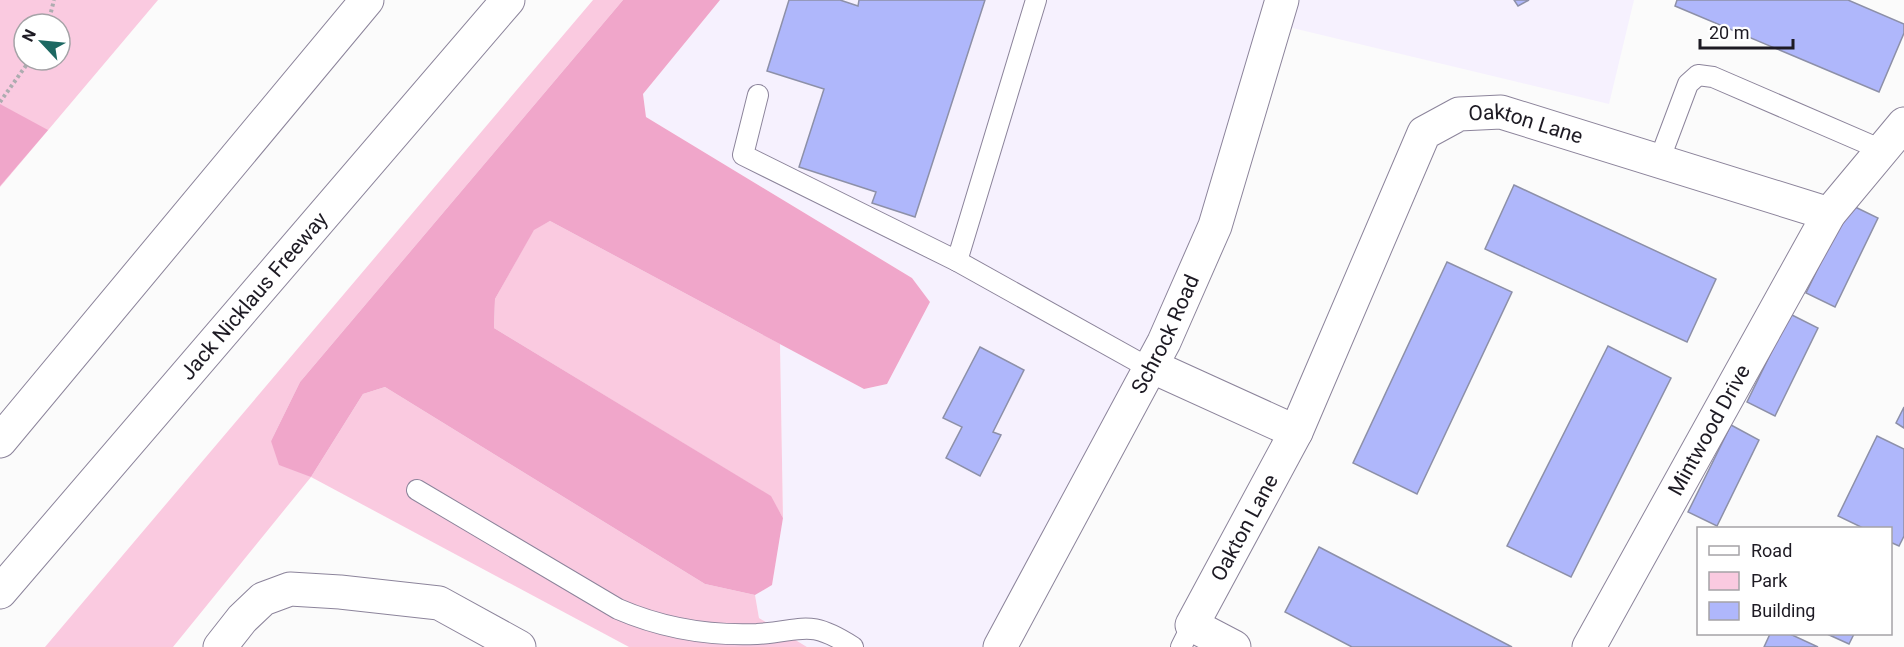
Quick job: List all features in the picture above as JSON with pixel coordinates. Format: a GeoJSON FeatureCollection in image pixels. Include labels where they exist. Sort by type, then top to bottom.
{"type":"FeatureCollection","features":[{"type":"Feature","properties":{"kind":"main road"},"geometry":{"type":"LineString","coordinates":[[0,441],[367,0]]}},
{"type":"Feature","properties":{"kind":"main road","name":"Jack Nicklaus Freeway"},"geometry":{"type":"LineString","coordinates":[[0,592],[508,0]]}},
{"type":"Feature","properties":{"kind":"main road","name":"Schrock Road"},"geometry":{"type":"LineString","coordinates":[[1000,647],[1150,367],[1215,226],[1282,0]]}},
{"type":"Feature","properties":{"kind":"main road","name":"Oakton Lane"},"geometry":{"type":"LineString","coordinates":[[1186,636],[1296,432],[1424,133],[1459,114],[1501,112],[1829,214]]}},
{"type":"Feature","properties":{"kind":"main road"},"geometry":{"type":"LineString","coordinates":[[1829,214],[1904,124]]}},
{"type":"Feature","properties":{"kind":"main road","name":"Mintwood Drive"},"geometry":{"type":"LineString","coordinates":[[1589,647],[1829,214]]}},
{"type":"Feature","properties":{"kind":"main road"},"geometry":{"type":"LineString","coordinates":[[1150,367],[1296,432]]}},
{"type":"Feature","properties":{"kind":"main road"},"geometry":{"type":"LineString","coordinates":[[220,647],[263,599],[290,590],[340,592],[439,603],[519,647]]}},
{"type":"Feature","properties":{"kind":"main road"},"geometry":{"type":"LineString","coordinates":[[1186,636],[1234,647]]}},
{"type":"Feature","properties":{"kind":"lane"},"geometry":{"type":"LineString","coordinates":[[957,261],[1036,0]]}},
{"type":"Feature","properties":{"kind":"lane"},"geometry":{"type":"LineString","coordinates":[[1659,161],[1688,84],[1698,75],[1713,77],[1882,150]]}},
{"type":"Feature","properties":{"kind":"lane"},"geometry":{"type":"LineString","coordinates":[[758,95],[743,155],[957,261],[1150,367]]}},
{"type":"Feature","properties":{"kind":"lane"},"geometry":{"type":"LineString","coordinates":[[417,490],[618,609],[649,622],[680,630],[757,634],[800,627],[829,632],[853,647]]}},
{"type":"Feature","properties":{"kind":"path"},"geometry":{"type":"LineString","coordinates":[[0,102],[21,72]]}},
{"type":"Feature","properties":{"kind":"shaded area"},"geometry":{"type":"Polygon","coordinates":[[[623,0],[720,0],[643,94],[646,117],[912,278],[930,302],[887,384],[864,389],[550,221],[534,230],[495,299],[494,328],[771,496],[783,518],[772,585],[755,595],[705,584],[385,387],[363,394],[311,477],[279,465],[271,441],[300,382],[623,0]]]}},
{"type":"Feature","properties":{"kind":"shaded area"},"geometry":{"type":"Polygon","coordinates":[[[720,0],[1634,0],[1609,104],[1280,25],[1216,210],[1002,647],[807,647],[759,618],[755,595],[772,585],[783,518],[780,344],[864,389],[887,384],[930,302],[912,278],[646,117],[643,94],[720,0]]]}},
{"type":"Feature","properties":{"kind":"shaded area"},"geometry":{"type":"Polygon","coordinates":[[[0,104],[48,130],[0,186],[0,104]]]}},
{"type":"Feature","properties":{"kind":"green space"},"geometry":{"type":"Polygon","coordinates":[[[0,0],[158,0],[0,187],[0,0]]]}},
{"type":"Feature","properties":{"kind":"green space"},"geometry":{"type":"Polygon","coordinates":[[[593,0],[623,0],[300,382],[271,441],[311,477],[173,647],[45,647],[593,0]]]}},
{"type":"Feature","properties":{"kind":"green space"},"geometry":{"type":"Polygon","coordinates":[[[550,221],[780,344],[783,518],[770,496],[494,328],[495,299],[534,229],[550,221]]]}},
{"type":"Feature","properties":{"kind":"green space"},"geometry":{"type":"Polygon","coordinates":[[[385,387],[705,584],[755,595],[759,618],[807,647],[629,647],[311,477],[363,394],[385,387]]]}},
{"type":"Feature","properties":{"kind":"building"},"geometry":{"type":"Polygon","coordinates":[[[789,0],[840,0],[858,6],[859,0],[985,0],[915,217],[872,203],[876,192],[799,167],[824,89],[767,71],[789,0]]]}},
{"type":"Feature","properties":{"kind":"building"},"geometry":{"type":"Polygon","coordinates":[[[1514,0],[1529,0],[1518,6],[1514,0]]]}},
{"type":"Feature","properties":{"kind":"building"},"geometry":{"type":"Polygon","coordinates":[[[1677,0],[1848,0],[1904,24],[1904,33],[1879,92],[1675,6],[1677,0]]]}},
{"type":"Feature","properties":{"kind":"building"},"geometry":{"type":"Polygon","coordinates":[[[1514,185],[1716,279],[1687,342],[1485,249],[1514,185]]]}},
{"type":"Feature","properties":{"kind":"building"},"geometry":{"type":"Polygon","coordinates":[[[1849,204],[1878,218],[1835,307],[1806,293],[1849,204]]]}},
{"type":"Feature","properties":{"kind":"building"},"geometry":{"type":"Polygon","coordinates":[[[1447,262],[1512,292],[1417,494],[1353,463],[1447,262]]]}},
{"type":"Feature","properties":{"kind":"building"},"geometry":{"type":"Polygon","coordinates":[[[1790,314],[1818,328],[1775,416],[1747,402],[1790,314]]]}},
{"type":"Feature","properties":{"kind":"building"},"geometry":{"type":"Polygon","coordinates":[[[1608,346],[1671,378],[1571,577],[1507,546],[1608,346]]]}},
{"type":"Feature","properties":{"kind":"building"},"geometry":{"type":"Polygon","coordinates":[[[980,347],[1024,370],[993,432],[1001,435],[980,476],[946,458],[962,427],[943,418],[980,347]]]}},
{"type":"Feature","properties":{"kind":"building"},"geometry":{"type":"Polygon","coordinates":[[[1904,407],[1904,428],[1896,423],[1904,407]]]}},
{"type":"Feature","properties":{"kind":"building"},"geometry":{"type":"Polygon","coordinates":[[[1731,425],[1759,440],[1717,526],[1688,512],[1731,425]]]}},
{"type":"Feature","properties":{"kind":"building"},"geometry":{"type":"Polygon","coordinates":[[[1877,436],[1904,449],[1904,536],[1899,546],[1892,543],[1892,527],[1861,527],[1838,516],[1877,436]]]}},
{"type":"Feature","properties":{"kind":"building"},"geometry":{"type":"Polygon","coordinates":[[[1319,547],[1512,647],[1352,647],[1285,612],[1319,547]]]}},
{"type":"Feature","properties":{"kind":"building"},"geometry":{"type":"Polygon","coordinates":[[[1770,635],[1792,635],[1818,647],[1764,647],[1770,635]]]}},
{"type":"Feature","properties":{"kind":"building"},"geometry":{"type":"Polygon","coordinates":[[[1829,635],[1854,635],[1849,644],[1829,635]]]}}]}
